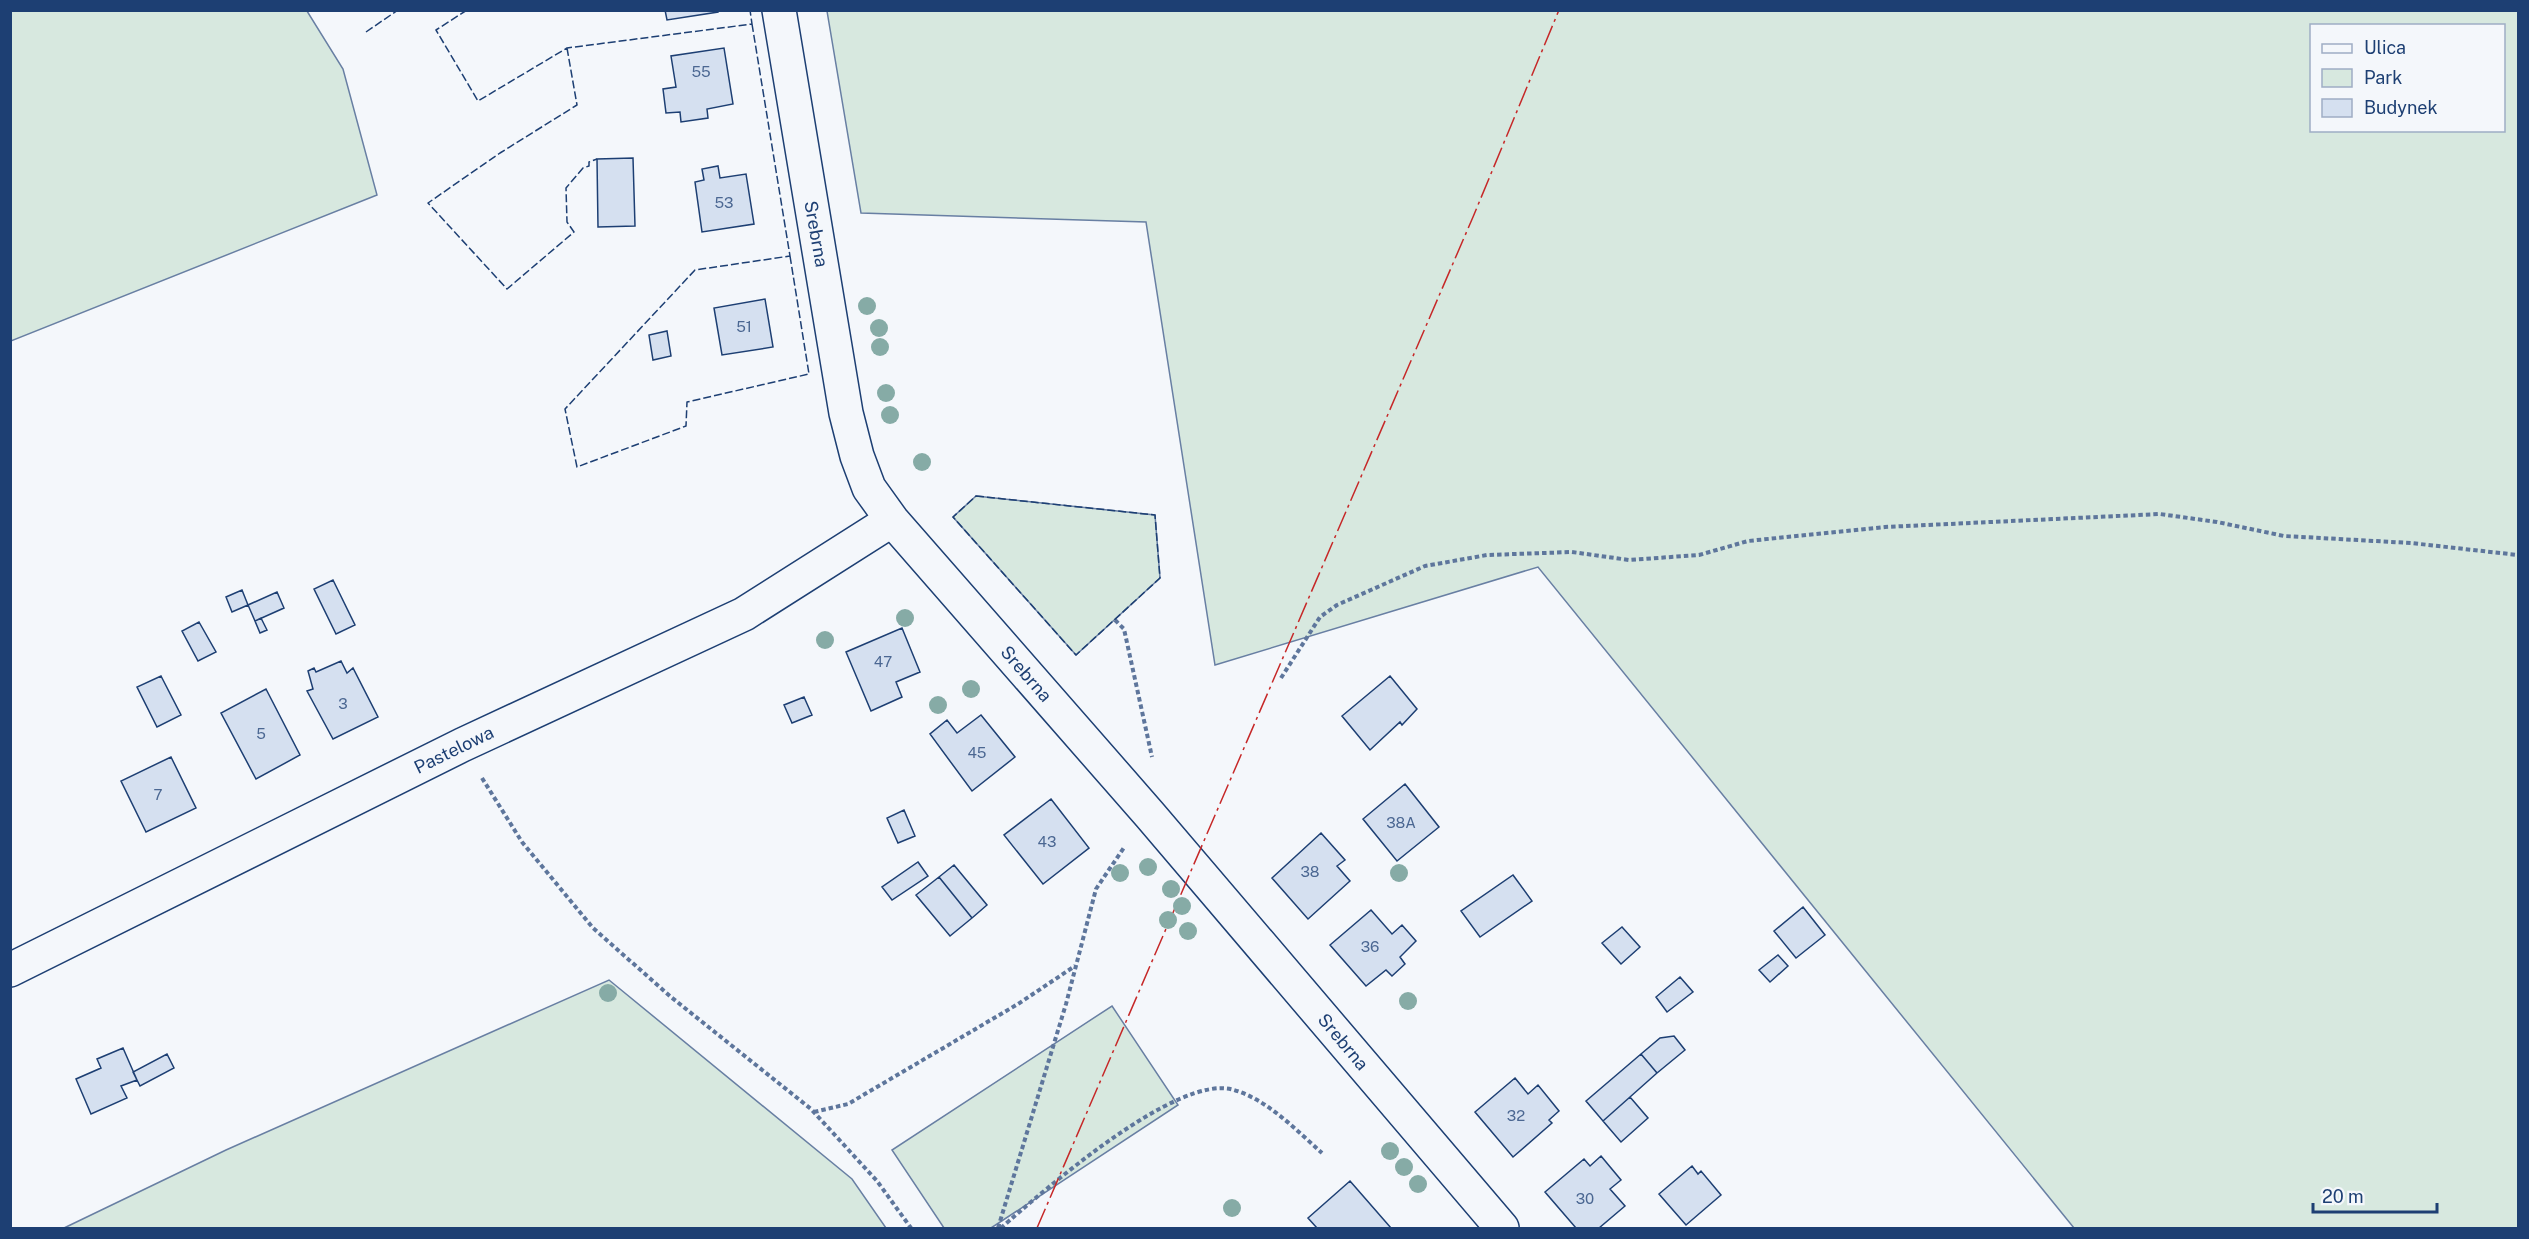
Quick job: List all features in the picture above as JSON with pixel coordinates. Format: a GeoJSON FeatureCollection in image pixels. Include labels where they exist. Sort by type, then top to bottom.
{"type":"FeatureCollection","features":[{"type":"Feature","properties":{"kind":"street","name":"Srebrna"},"geometry":{"type":"LineString","coordinates":[[779,10],[846,413],[857,456],[869,488],[892,520],[1150,815],[1502,1228]]}},
{"type":"Feature","properties":{"kind":"street","name":"Pastelowa"},"geometry":{"type":"LineString","coordinates":[[10,970],[462,745],[744,614],[892,520]]}},
{"type":"Feature","properties":{"kind":"path"},"geometry":{"type":"LineString","coordinates":[[1281,678],[1320,617],[1337,605],[1425,566],[1487,555],[1572,552],[1629,560],[1699,555],[1748,542],[1885,527],[2160,514],[2217,522],[2284,536],[2411,543],[2518,555]]}},
{"type":"Feature","properties":{"kind":"path"},"geometry":{"type":"LineString","coordinates":[[1115,620],[1124,629],[1153,759]]}},
{"type":"Feature","properties":{"kind":"path"},"geometry":{"type":"LineString","coordinates":[[462,745],[522,842],[593,928],[671,997],[814,1113],[877,1181],[912,1228]]}},
{"type":"Feature","properties":{"kind":"path"},"geometry":{"type":"LineString","coordinates":[[1000,1228],[1096,890],[1124,848],[1150,815]]}},
{"type":"Feature","properties":{"kind":"path"},"geometry":{"type":"LineString","coordinates":[[814,1113],[848,1104],[1018,1004],[1076,966]]}},
{"type":"Feature","properties":{"kind":"path"},"geometry":{"type":"LineString","coordinates":[[1000,1228],[1044,1190],[1114,1137],[1162,1107],[1215,1088],[1233,1089],[1257,1101],[1282,1118],[1322,1153]]}},
{"type":"Feature","properties":{"kind":"green space"},"geometry":{"type":"Polygon","coordinates":[[[10,11],[307,11],[343,69],[377,195],[11,341],[10,11]]]}},
{"type":"Feature","properties":{"kind":"green space"},"geometry":{"type":"Polygon","coordinates":[[[827,11],[2518,11],[2518,1228],[2074,1228],[1538,567],[1215,665],[1146,222],[861,213],[827,11]]]}},
{"type":"Feature","properties":{"kind":"green space"},"geometry":{"type":"Polygon","coordinates":[[[976,496],[1155,515],[1160,578],[1076,655],[953,517],[976,496]]]}},
{"type":"Feature","properties":{"kind":"green space"},"geometry":{"type":"Polygon","coordinates":[[[609,980],[852,1179],[886,1228],[64,1228],[226,1150],[609,980]]]}},
{"type":"Feature","properties":{"kind":"green space"},"geometry":{"type":"Polygon","coordinates":[[[1112,1006],[1178,1105],[991,1228],[944,1228],[892,1150],[1112,1006]]]}},
{"type":"Feature","properties":{"kind":"building"},"geometry":{"type":"Polygon","coordinates":[[[665,10],[718,10],[718,12],[667,20],[665,10]]]}},
{"type":"Feature","properties":{"kind":"building"},"geometry":{"type":"Polygon","coordinates":[[[724,48],[733,104],[707,109],[708,118],[681,122],[680,112],[666,113],[663,89],[676,87],[671,56],[724,48]]]}},
{"type":"Feature","properties":{"kind":"building"},"geometry":{"type":"Polygon","coordinates":[[[633,158],[635,226],[598,227],[597,159],[633,158]]]}},
{"type":"Feature","properties":{"kind":"building"},"geometry":{"type":"Polygon","coordinates":[[[718,166],[720,178],[746,174],[754,224],[702,232],[695,182],[704,180],[702,169],[718,166]]]}},
{"type":"Feature","properties":{"kind":"building"},"geometry":{"type":"Polygon","coordinates":[[[765,299],[773,347],[722,355],[714,308],[765,299]]]}},
{"type":"Feature","properties":{"kind":"building"},"geometry":{"type":"Polygon","coordinates":[[[667,331],[671,356],[653,360],[649,335],[667,331]]]}},
{"type":"Feature","properties":{"kind":"building"},"geometry":{"type":"Polygon","coordinates":[[[333,580],[355,625],[336,634],[314,589],[333,580]]]}},
{"type":"Feature","properties":{"kind":"building"},"geometry":{"type":"Polygon","coordinates":[[[242,590],[248,605],[232,612],[226,597],[242,590]]]}},
{"type":"Feature","properties":{"kind":"building"},"geometry":{"type":"Polygon","coordinates":[[[277,592],[284,608],[255,621],[248,605],[277,592]]]}},
{"type":"Feature","properties":{"kind":"building"},"geometry":{"type":"Polygon","coordinates":[[[261,618],[267,630],[260,633],[255,621],[261,618]]]}},
{"type":"Feature","properties":{"kind":"building"},"geometry":{"type":"Polygon","coordinates":[[[199,622],[216,652],[198,661],[182,631],[199,622]]]}},
{"type":"Feature","properties":{"kind":"building"},"geometry":{"type":"Polygon","coordinates":[[[902,628],[920,672],[896,682],[902,697],[871,711],[846,652],[902,628]]]}},
{"type":"Feature","properties":{"kind":"building"},"geometry":{"type":"Polygon","coordinates":[[[341,661],[347,673],[353,668],[378,717],[333,739],[307,691],[313,689],[308,671],[314,668],[316,672],[341,661]]]}},
{"type":"Feature","properties":{"kind":"building"},"geometry":{"type":"Polygon","coordinates":[[[161,676],[181,715],[157,727],[137,687],[161,676]]]}},
{"type":"Feature","properties":{"kind":"building"},"geometry":{"type":"Polygon","coordinates":[[[1390,676],[1417,709],[1402,725],[1400,722],[1370,750],[1342,716],[1390,676]]]}},
{"type":"Feature","properties":{"kind":"building"},"geometry":{"type":"Polygon","coordinates":[[[266,689],[300,755],[256,779],[221,713],[266,689]]]}},
{"type":"Feature","properties":{"kind":"building"},"geometry":{"type":"Polygon","coordinates":[[[804,697],[812,715],[792,723],[784,705],[804,697]]]}},
{"type":"Feature","properties":{"kind":"building"},"geometry":{"type":"Polygon","coordinates":[[[981,715],[1015,757],[972,791],[930,734],[947,720],[957,733],[981,715]]]}},
{"type":"Feature","properties":{"kind":"building"},"geometry":{"type":"Polygon","coordinates":[[[171,757],[196,808],[146,832],[121,781],[171,757]]]}},
{"type":"Feature","properties":{"kind":"building"},"geometry":{"type":"Polygon","coordinates":[[[1405,784],[1439,827],[1397,861],[1363,819],[1405,784]]]}},
{"type":"Feature","properties":{"kind":"building"},"geometry":{"type":"Polygon","coordinates":[[[1051,799],[1089,848],[1043,884],[1004,835],[1051,799]]]}},
{"type":"Feature","properties":{"kind":"building"},"geometry":{"type":"Polygon","coordinates":[[[904,810],[915,836],[898,843],[887,818],[904,810]]]}},
{"type":"Feature","properties":{"kind":"building"},"geometry":{"type":"Polygon","coordinates":[[[1321,833],[1345,860],[1337,866],[1350,881],[1308,919],[1272,878],[1321,833]]]}},
{"type":"Feature","properties":{"kind":"building"},"geometry":{"type":"Polygon","coordinates":[[[918,862],[928,876],[892,900],[882,887],[918,862]]]}},
{"type":"Feature","properties":{"kind":"building"},"geometry":{"type":"Polygon","coordinates":[[[954,865],[987,905],[972,918],[939,877],[954,865]]]}},
{"type":"Feature","properties":{"kind":"building"},"geometry":{"type":"Polygon","coordinates":[[[1513,875],[1532,901],[1480,937],[1461,911],[1513,875]]]}},
{"type":"Feature","properties":{"kind":"building"},"geometry":{"type":"Polygon","coordinates":[[[939,877],[972,918],[950,936],[916,895],[939,877]]]}},
{"type":"Feature","properties":{"kind":"building"},"geometry":{"type":"Polygon","coordinates":[[[1803,907],[1825,935],[1796,958],[1774,931],[1803,907]]]}},
{"type":"Feature","properties":{"kind":"building"},"geometry":{"type":"Polygon","coordinates":[[[1371,910],[1392,934],[1402,925],[1416,941],[1400,957],[1405,964],[1392,976],[1386,970],[1366,986],[1330,945],[1371,910]]]}},
{"type":"Feature","properties":{"kind":"building"},"geometry":{"type":"Polygon","coordinates":[[[1622,927],[1640,947],[1621,964],[1602,943],[1622,927]]]}},
{"type":"Feature","properties":{"kind":"building"},"geometry":{"type":"Polygon","coordinates":[[[1778,955],[1788,966],[1770,982],[1759,970],[1778,955]]]}},
{"type":"Feature","properties":{"kind":"building"},"geometry":{"type":"Polygon","coordinates":[[[1680,977],[1693,992],[1667,1012],[1656,997],[1680,977]]]}},
{"type":"Feature","properties":{"kind":"building"},"geometry":{"type":"Polygon","coordinates":[[[1674,1036],[1685,1050],[1657,1073],[1641,1054],[1660,1038],[1674,1036]]]}},
{"type":"Feature","properties":{"kind":"building"},"geometry":{"type":"Polygon","coordinates":[[[123,1048],[137,1080],[121,1086],[127,1098],[91,1114],[76,1079],[101,1068],[97,1059],[123,1048]]]}},
{"type":"Feature","properties":{"kind":"building"},"geometry":{"type":"Polygon","coordinates":[[[167,1054],[174,1068],[140,1086],[133,1072],[167,1054]]]}},
{"type":"Feature","properties":{"kind":"building"},"geometry":{"type":"Polygon","coordinates":[[[1641,1054],[1657,1073],[1603,1121],[1586,1101],[1641,1054]]]}},
{"type":"Feature","properties":{"kind":"building"},"geometry":{"type":"Polygon","coordinates":[[[1515,1078],[1528,1094],[1538,1085],[1559,1111],[1549,1120],[1552,1123],[1513,1157],[1475,1112],[1515,1078]]]}},
{"type":"Feature","properties":{"kind":"building"},"geometry":{"type":"Polygon","coordinates":[[[1630,1097],[1648,1118],[1621,1142],[1603,1121],[1630,1097]]]}},
{"type":"Feature","properties":{"kind":"building"},"geometry":{"type":"Polygon","coordinates":[[[1601,1156],[1621,1180],[1610,1189],[1625,1206],[1599,1228],[1576,1228],[1545,1192],[1584,1159],[1590,1166],[1601,1156]]]}},
{"type":"Feature","properties":{"kind":"building"},"geometry":{"type":"Polygon","coordinates":[[[1692,1166],[1698,1174],[1701,1171],[1721,1195],[1686,1225],[1659,1194],[1692,1166]]]}},
{"type":"Feature","properties":{"kind":"building"},"geometry":{"type":"Polygon","coordinates":[[[1350,1181],[1391,1228],[1317,1228],[1308,1218],[1350,1181]]]}},
{"type":"Feature","properties":{"kind":"fence"},"geometry":{"type":"LineString","coordinates":[[366,32],[398,10]]}},
{"type":"Feature","properties":{"kind":"fence"},"geometry":{"type":"LineString","coordinates":[[467,10],[436,30],[478,101],[567,48],[752,24],[750,10]]}},
{"type":"Feature","properties":{"kind":"fence"},"geometry":{"type":"LineString","coordinates":[[752,24],[790,256]]}},
{"type":"Feature","properties":{"kind":"fence"},"geometry":{"type":"LineString","coordinates":[[567,48],[577,105],[500,153],[428,203],[507,289],[574,232],[567,222],[566,188],[583,168],[589,166],[589,162],[597,159]]}},
{"type":"Feature","properties":{"kind":"fence"},"geometry":{"type":"LineString","coordinates":[[790,256],[809,374],[687,402],[686,426],[577,467],[565,409],[695,270],[790,256]]}},
{"type":"Feature","properties":{"kind":"fence"},"geometry":{"type":"LineString","coordinates":[[976,496],[1155,515],[1160,578],[1076,655],[953,517],[976,496]]}},
{"type":"Feature","properties":{"kind":"power"},"geometry":{"type":"LineString","coordinates":[[1037,1228],[1473,217],[1559,10]]}}]}
